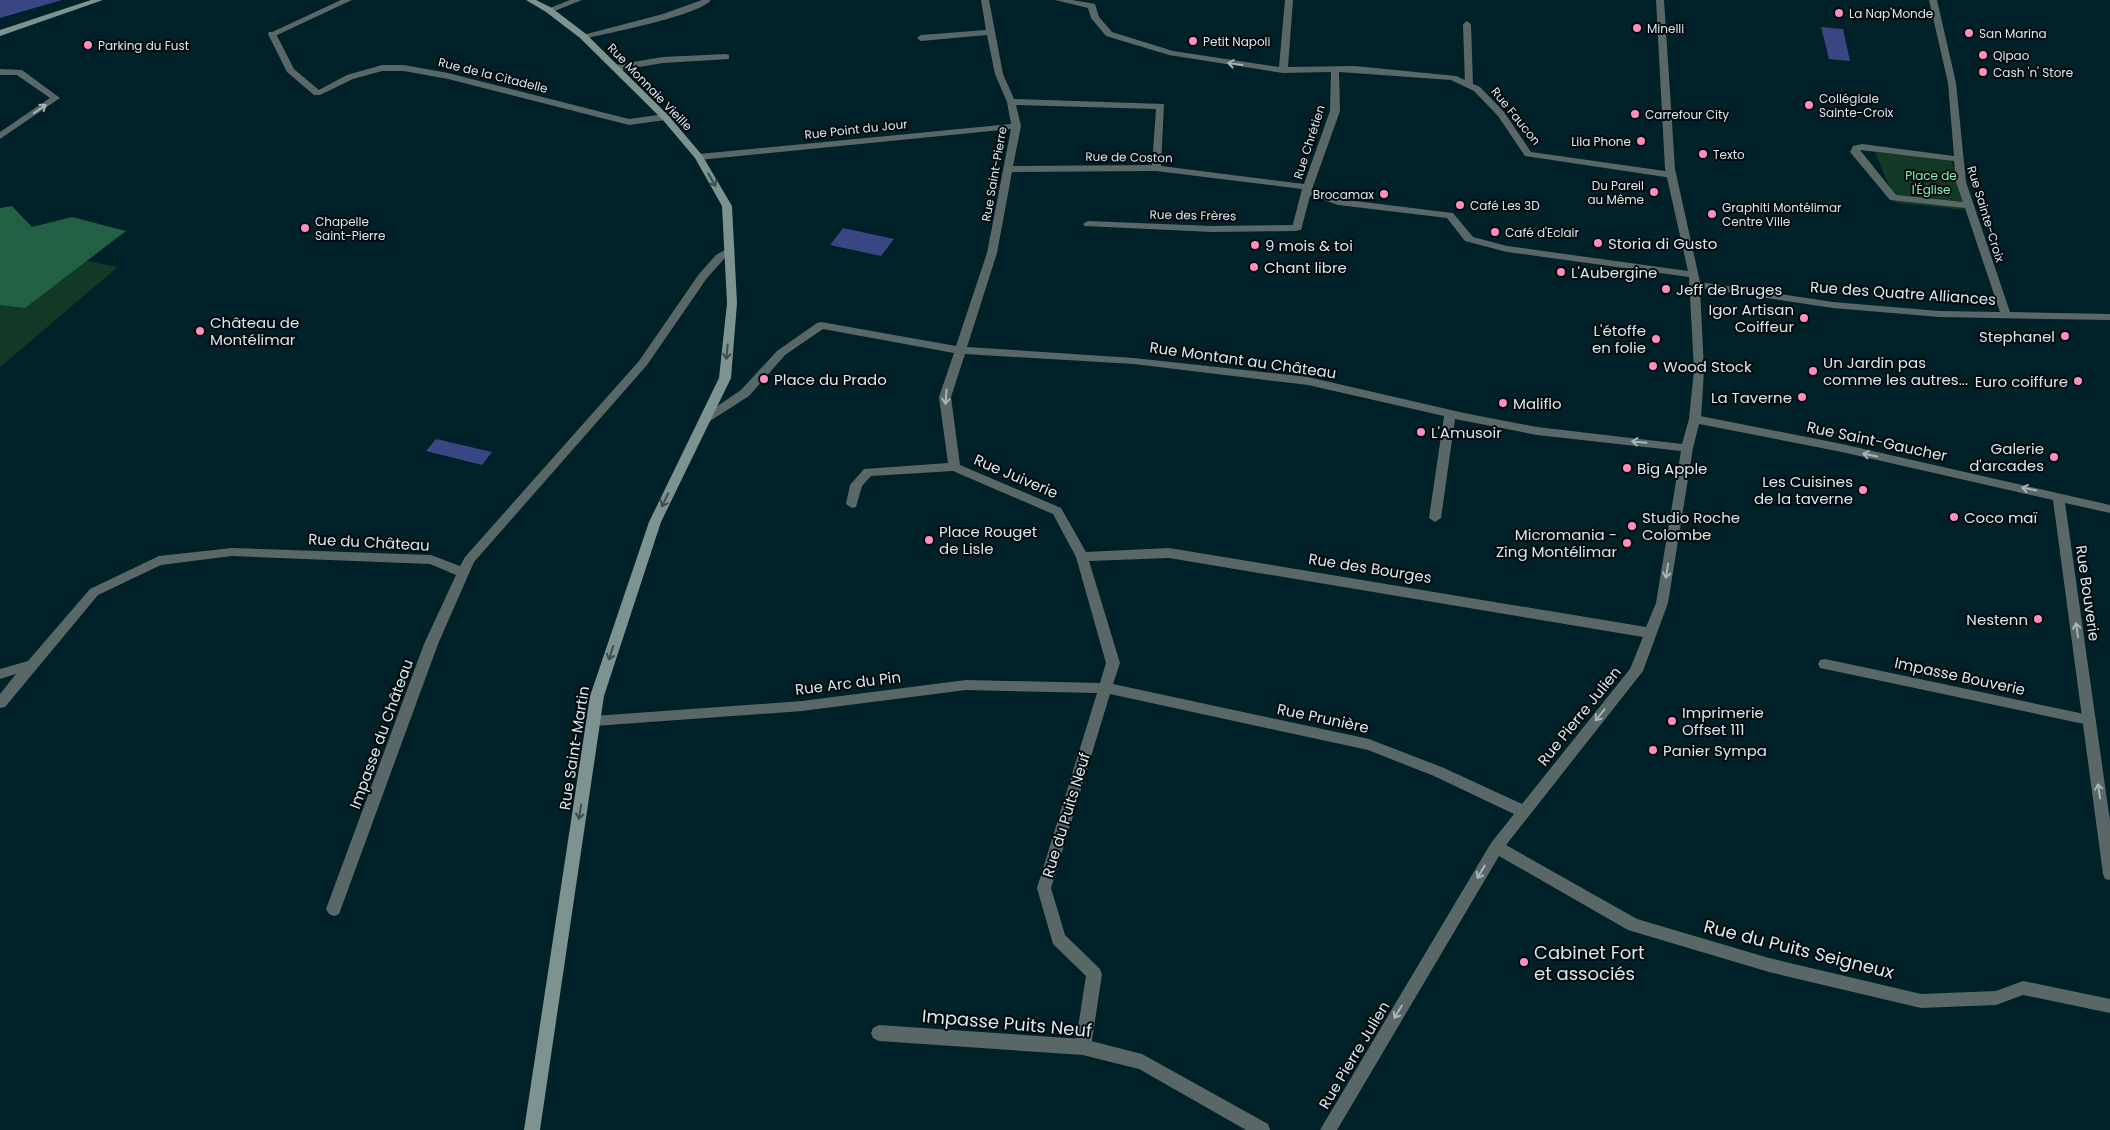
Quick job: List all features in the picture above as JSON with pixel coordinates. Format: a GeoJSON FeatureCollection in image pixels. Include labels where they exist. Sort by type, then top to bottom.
{"type":"FeatureCollection","features":[{"type":"Feature","properties":{"kind":"main road"},"geometry":{"type":"LineString","coordinates":[[0,33],[99,0]]}},
{"type":"Feature","properties":{"kind":"main road","name":"Rue Monnaie Vieille"},"geometry":{"type":"LineString","coordinates":[[530,0],[549,10],[583,36],[665,117],[699,157],[728,206],[732,303]]}},
{"type":"Feature","properties":{"kind":"main road","name":"Rue Saint-Martin"},"geometry":{"type":"LineString","coordinates":[[532,1130],[597,696],[655,522],[725,378],[732,303]]}},
{"type":"Feature","properties":{"kind":"street","name":"Rue de la Citadelle"},"geometry":{"type":"LineString","coordinates":[[348,0],[272,34],[290,70],[317,93],[350,77],[382,68],[404,68],[448,76],[629,122],[665,117]]}},
{"type":"Feature","properties":{"kind":"street"},"geometry":{"type":"LineString","coordinates":[[549,10],[578,0]]}},
{"type":"Feature","properties":{"kind":"street"},"geometry":{"type":"LineString","coordinates":[[583,36],[666,16],[703,4],[707,0]]}},
{"type":"Feature","properties":{"kind":"street","name":"Rue Saint-Pierre"},"geometry":{"type":"LineString","coordinates":[[958,350],[992,254],[1016,126],[1011,102],[999,74],[984,0]]}},
{"type":"Feature","properties":{"kind":"street","name":"Rue Faucon"},"geometry":{"type":"LineString","coordinates":[[1059,0],[1092,6],[1095,18],[1109,34],[1172,53],[1283,70],[1335,71],[1355,69],[1453,78],[1477,88],[1501,114],[1528,154],[1672,175]]}},
{"type":"Feature","properties":{"kind":"street"},"geometry":{"type":"LineString","coordinates":[[1283,70],[1289,0]]}},
{"type":"Feature","properties":{"kind":"street","name":"Rue Pierre Julien"},"geometry":{"type":"LineString","coordinates":[[1328,1130],[1496,847],[1636,671],[1662,603],[1687,448],[1695,420],[1699,370],[1694,280],[1672,175],[1660,0]]}},
{"type":"Feature","properties":{"kind":"street","name":"Rue Sainte-Croix"},"geometry":{"type":"LineString","coordinates":[[1934,0],[1940,36],[1952,82],[1957,159],[1961,182],[2006,315]]}},
{"type":"Feature","properties":{"kind":"street"},"geometry":{"type":"LineString","coordinates":[[1467,24],[1470,85]]}},
{"type":"Feature","properties":{"kind":"street"},"geometry":{"type":"LineString","coordinates":[[921,38],[990,32]]}},
{"type":"Feature","properties":{"kind":"street"},"geometry":{"type":"LineString","coordinates":[[615,68],[663,60],[726,57]]}},
{"type":"Feature","properties":{"kind":"street","name":"Rue Chrétien"},"geometry":{"type":"LineString","coordinates":[[1298,228],[1307,190],[1335,111],[1335,71]]}},
{"type":"Feature","properties":{"kind":"street"},"geometry":{"type":"LineString","coordinates":[[0,72],[19,72],[56,98],[0,136]]}},
{"type":"Feature","properties":{"kind":"street"},"geometry":{"type":"LineString","coordinates":[[1011,102],[1160,106],[1156,168]]}},
{"type":"Feature","properties":{"kind":"street","name":"Rue Point du Jour"},"geometry":{"type":"LineString","coordinates":[[699,157],[1016,126]]}},
{"type":"Feature","properties":{"kind":"street"},"geometry":{"type":"LineString","coordinates":[[1957,159],[1862,147],[1856,148],[1855,152],[1893,198],[1969,205]]}},
{"type":"Feature","properties":{"kind":"street","name":"Rue de Coston"},"geometry":{"type":"LineString","coordinates":[[1009,169],[1156,168],[1307,190],[1338,202],[1450,215],[1469,239],[1507,249]]}},
{"type":"Feature","properties":{"kind":"street","name":"Rue des Frères"},"geometry":{"type":"LineString","coordinates":[[1088,224],[1212,229],[1298,228]]}},
{"type":"Feature","properties":{"kind":"street","name":"Rue des Quatre Alliances"},"geometry":{"type":"LineString","coordinates":[[1507,249],[1833,304],[1939,314],[2110,317]]}},
{"type":"Feature","properties":{"kind":"street"},"geometry":{"type":"LineString","coordinates":[[464,573],[476,552],[643,363],[703,276],[720,257],[730,250]]}},
{"type":"Feature","properties":{"kind":"street","name":"Rue Montant au Château"},"geometry":{"type":"LineString","coordinates":[[706,418],[745,393],[781,353],[821,325],[958,350],[1134,361],[1308,381],[1450,414],[1537,431],[1687,448]]}},
{"type":"Feature","properties":{"kind":"street","name":"Rue Juiverie"},"geometry":{"type":"LineString","coordinates":[[958,350],[944,397],[954,468],[990,481],[1057,511],[1082,557],[1113,662],[1105,688]]}},
{"type":"Feature","properties":{"kind":"street"},"geometry":{"type":"LineString","coordinates":[[1435,518],[1450,414]]}},
{"type":"Feature","properties":{"kind":"street","name":"Rue Saint-Gaucher"},"geometry":{"type":"LineString","coordinates":[[1695,420],[1842,448],[2110,509]]}},
{"type":"Feature","properties":{"kind":"street"},"geometry":{"type":"LineString","coordinates":[[852,504],[856,485],[868,472],[954,468]]}},
{"type":"Feature","properties":{"kind":"street","name":"Rue Bouverie"},"geometry":{"type":"LineString","coordinates":[[2058,496],[2110,874]]}},
{"type":"Feature","properties":{"kind":"street","name":"Rue du Château"},"geometry":{"type":"LineString","coordinates":[[0,704],[94,592],[159,560],[242,552],[431,560],[464,573]]}},
{"type":"Feature","properties":{"kind":"street","name":"Rue des Bourges"},"geometry":{"type":"LineString","coordinates":[[1082,557],[1169,553],[1650,632]]}},
{"type":"Feature","properties":{"kind":"street","name":"Impasse du Château"},"geometry":{"type":"LineString","coordinates":[[334,909],[431,644],[464,573]]}},
{"type":"Feature","properties":{"kind":"street"},"geometry":{"type":"LineString","coordinates":[[0,674],[34,664]]}},
{"type":"Feature","properties":{"kind":"street","name":"Impasse Bouverie"},"geometry":{"type":"LineString","coordinates":[[1825,664],[2089,720]]}},
{"type":"Feature","properties":{"kind":"street","name":"Rue Arc du Pin"},"geometry":{"type":"LineString","coordinates":[[594,721],[802,706],[966,685],[1105,688]]}},
{"type":"Feature","properties":{"kind":"street","name":"Rue Prunière"},"geometry":{"type":"LineString","coordinates":[[1105,688],[1369,745],[1439,772],[1524,811]]}},
{"type":"Feature","properties":{"kind":"street","name":"Rue du Puits Neuf"},"geometry":{"type":"LineString","coordinates":[[1083,1047],[1094,974],[1058,939],[1044,888],[1105,688]]}},
{"type":"Feature","properties":{"kind":"street","name":"Rue du Puits Seigneux"},"geometry":{"type":"LineString","coordinates":[[1496,847],[1633,925],[1769,965],[1921,1001],[1996,998],[2023,988],[2110,1006]]}},
{"type":"Feature","properties":{"kind":"street","name":"Impasse Puits Neuf"},"geometry":{"type":"LineString","coordinates":[[879,1033],[1083,1047],[1142,1062],[1262,1130]]}},
{"type":"Feature","properties":{"kind":"green space","name":"Place de l'Église"},"geometry":{"type":"Polygon","coordinates":[[[1875,152],[1951,159],[1966,210],[1896,203],[1875,152]]]}},
{"type":"Feature","properties":{"kind":"green space"},"geometry":{"type":"Polygon","coordinates":[[[12,206],[32,227],[72,217],[126,231],[25,308],[0,305],[0,208],[12,206]]]}},
{"type":"Feature","properties":{"kind":"green space"},"geometry":{"type":"Polygon","coordinates":[[[19,248],[118,267],[0,367],[0,251],[19,248]]]}},
{"type":"Feature","properties":{"kind":"water"},"geometry":{"type":"Polygon","coordinates":[[[0,0],[62,0],[0,18],[0,0]]]}},
{"type":"Feature","properties":{"kind":"water"},"geometry":{"type":"Polygon","coordinates":[[[1821,27],[1843,29],[1850,61],[1829,59],[1821,27]]]}},
{"type":"Feature","properties":{"kind":"water"},"geometry":{"type":"Polygon","coordinates":[[[843,228],[894,239],[881,256],[830,245],[843,228]]]}},
{"type":"Feature","properties":{"kind":"water"},"geometry":{"type":"Polygon","coordinates":[[[436,439],[492,452],[482,465],[426,451],[436,439]]]}},
{"type":"Feature","properties":{"kind":"place","name":"La Nap'Monde"},"geometry":{"type":"Point","coordinates":[1839,13]}},
{"type":"Feature","properties":{"kind":"place","name":"Minelli"},"geometry":{"type":"Point","coordinates":[1637,28]}},
{"type":"Feature","properties":{"kind":"place","name":"San Marina"},"geometry":{"type":"Point","coordinates":[1969,33]}},
{"type":"Feature","properties":{"kind":"place","name":"Petit Napoli"},"geometry":{"type":"Point","coordinates":[1193,41]}},
{"type":"Feature","properties":{"kind":"place","name":"Parking du Fust"},"geometry":{"type":"Point","coordinates":[88,45]}},
{"type":"Feature","properties":{"kind":"place","name":"Qipao"},"geometry":{"type":"Point","coordinates":[1983,55]}},
{"type":"Feature","properties":{"kind":"place","name":"Cash 'n' Store"},"geometry":{"type":"Point","coordinates":[1983,72]}},
{"type":"Feature","properties":{"kind":"place","name":"Collégiale Sainte-Croix"},"geometry":{"type":"Point","coordinates":[1809,105]}},
{"type":"Feature","properties":{"kind":"place","name":"Carrefour City"},"geometry":{"type":"Point","coordinates":[1635,114]}},
{"type":"Feature","properties":{"kind":"place","name":"Lila Phone"},"geometry":{"type":"Point","coordinates":[1641,141]}},
{"type":"Feature","properties":{"kind":"place","name":"Texto"},"geometry":{"type":"Point","coordinates":[1703,154]}},
{"type":"Feature","properties":{"kind":"place","name":"Du Pareil au Même"},"geometry":{"type":"Point","coordinates":[1654,192]}},
{"type":"Feature","properties":{"kind":"place","name":"Brocamax"},"geometry":{"type":"Point","coordinates":[1384,194]}},
{"type":"Feature","properties":{"kind":"place","name":"Café Les 3D"},"geometry":{"type":"Point","coordinates":[1460,205]}},
{"type":"Feature","properties":{"kind":"place","name":"Graphiti Montélimar Centre Ville"},"geometry":{"type":"Point","coordinates":[1712,214]}},
{"type":"Feature","properties":{"kind":"place","name":"Chapelle Saint-Pierre"},"geometry":{"type":"Point","coordinates":[305,228]}},
{"type":"Feature","properties":{"kind":"place","name":"Café d'Eclair"},"geometry":{"type":"Point","coordinates":[1495,232]}},
{"type":"Feature","properties":{"kind":"place","name":"Storia di Gusto"},"geometry":{"type":"Point","coordinates":[1598,243]}},
{"type":"Feature","properties":{"kind":"place","name":"9 mois & toi"},"geometry":{"type":"Point","coordinates":[1255,245]}},
{"type":"Feature","properties":{"kind":"place","name":"Chant libre"},"geometry":{"type":"Point","coordinates":[1254,267]}},
{"type":"Feature","properties":{"kind":"place","name":"L'Aubergine"},"geometry":{"type":"Point","coordinates":[1561,272]}},
{"type":"Feature","properties":{"kind":"place","name":"Jeff de Bruges"},"geometry":{"type":"Point","coordinates":[1666,289]}},
{"type":"Feature","properties":{"kind":"place","name":"Igor Artisan Coiffeur"},"geometry":{"type":"Point","coordinates":[1804,318]}},
{"type":"Feature","properties":{"kind":"place","name":"Château de Montélimar"},"geometry":{"type":"Point","coordinates":[200,331]}},
{"type":"Feature","properties":{"kind":"place","name":"Stephanel"},"geometry":{"type":"Point","coordinates":[2065,336]}},
{"type":"Feature","properties":{"kind":"place","name":"L'étoffe en folie"},"geometry":{"type":"Point","coordinates":[1656,339]}},
{"type":"Feature","properties":{"kind":"place","name":"Wood Stock"},"geometry":{"type":"Point","coordinates":[1653,366]}},
{"type":"Feature","properties":{"kind":"place","name":"Un Jardin pas comme les autres..."},"geometry":{"type":"Point","coordinates":[1813,371]}},
{"type":"Feature","properties":{"kind":"place","name":"Place du Prado"},"geometry":{"type":"Point","coordinates":[764,379]}},
{"type":"Feature","properties":{"kind":"place","name":"Euro coiffure"},"geometry":{"type":"Point","coordinates":[2078,381]}},
{"type":"Feature","properties":{"kind":"place","name":"La Taverne"},"geometry":{"type":"Point","coordinates":[1802,397]}},
{"type":"Feature","properties":{"kind":"place","name":"Maliflo"},"geometry":{"type":"Point","coordinates":[1503,403]}},
{"type":"Feature","properties":{"kind":"place","name":"L'Amusoir"},"geometry":{"type":"Point","coordinates":[1421,432]}},
{"type":"Feature","properties":{"kind":"place","name":"Galerie d'arcades"},"geometry":{"type":"Point","coordinates":[2054,457]}},
{"type":"Feature","properties":{"kind":"place","name":"Big Apple"},"geometry":{"type":"Point","coordinates":[1627,468]}},
{"type":"Feature","properties":{"kind":"place","name":"Les Cuisines de la taverne"},"geometry":{"type":"Point","coordinates":[1863,490]}},
{"type":"Feature","properties":{"kind":"place","name":"Coco maï"},"geometry":{"type":"Point","coordinates":[1954,517]}},
{"type":"Feature","properties":{"kind":"place","name":"Studio Roche Colombe"},"geometry":{"type":"Point","coordinates":[1632,526]}},
{"type":"Feature","properties":{"kind":"place","name":"Place Rouget de Lisle"},"geometry":{"type":"Point","coordinates":[929,540]}},
{"type":"Feature","properties":{"kind":"place","name":"Micromania - Zing Montélimar"},"geometry":{"type":"Point","coordinates":[1627,543]}},
{"type":"Feature","properties":{"kind":"place","name":"Nestenn"},"geometry":{"type":"Point","coordinates":[2038,619]}},
{"type":"Feature","properties":{"kind":"place","name":"Imprimerie Offset 111"},"geometry":{"type":"Point","coordinates":[1672,721]}},
{"type":"Feature","properties":{"kind":"place","name":"Panier Sympa"},"geometry":{"type":"Point","coordinates":[1653,750]}},
{"type":"Feature","properties":{"kind":"place","name":"Cabinet Fort et associés"},"geometry":{"type":"Point","coordinates":[1524,962]}}]}
